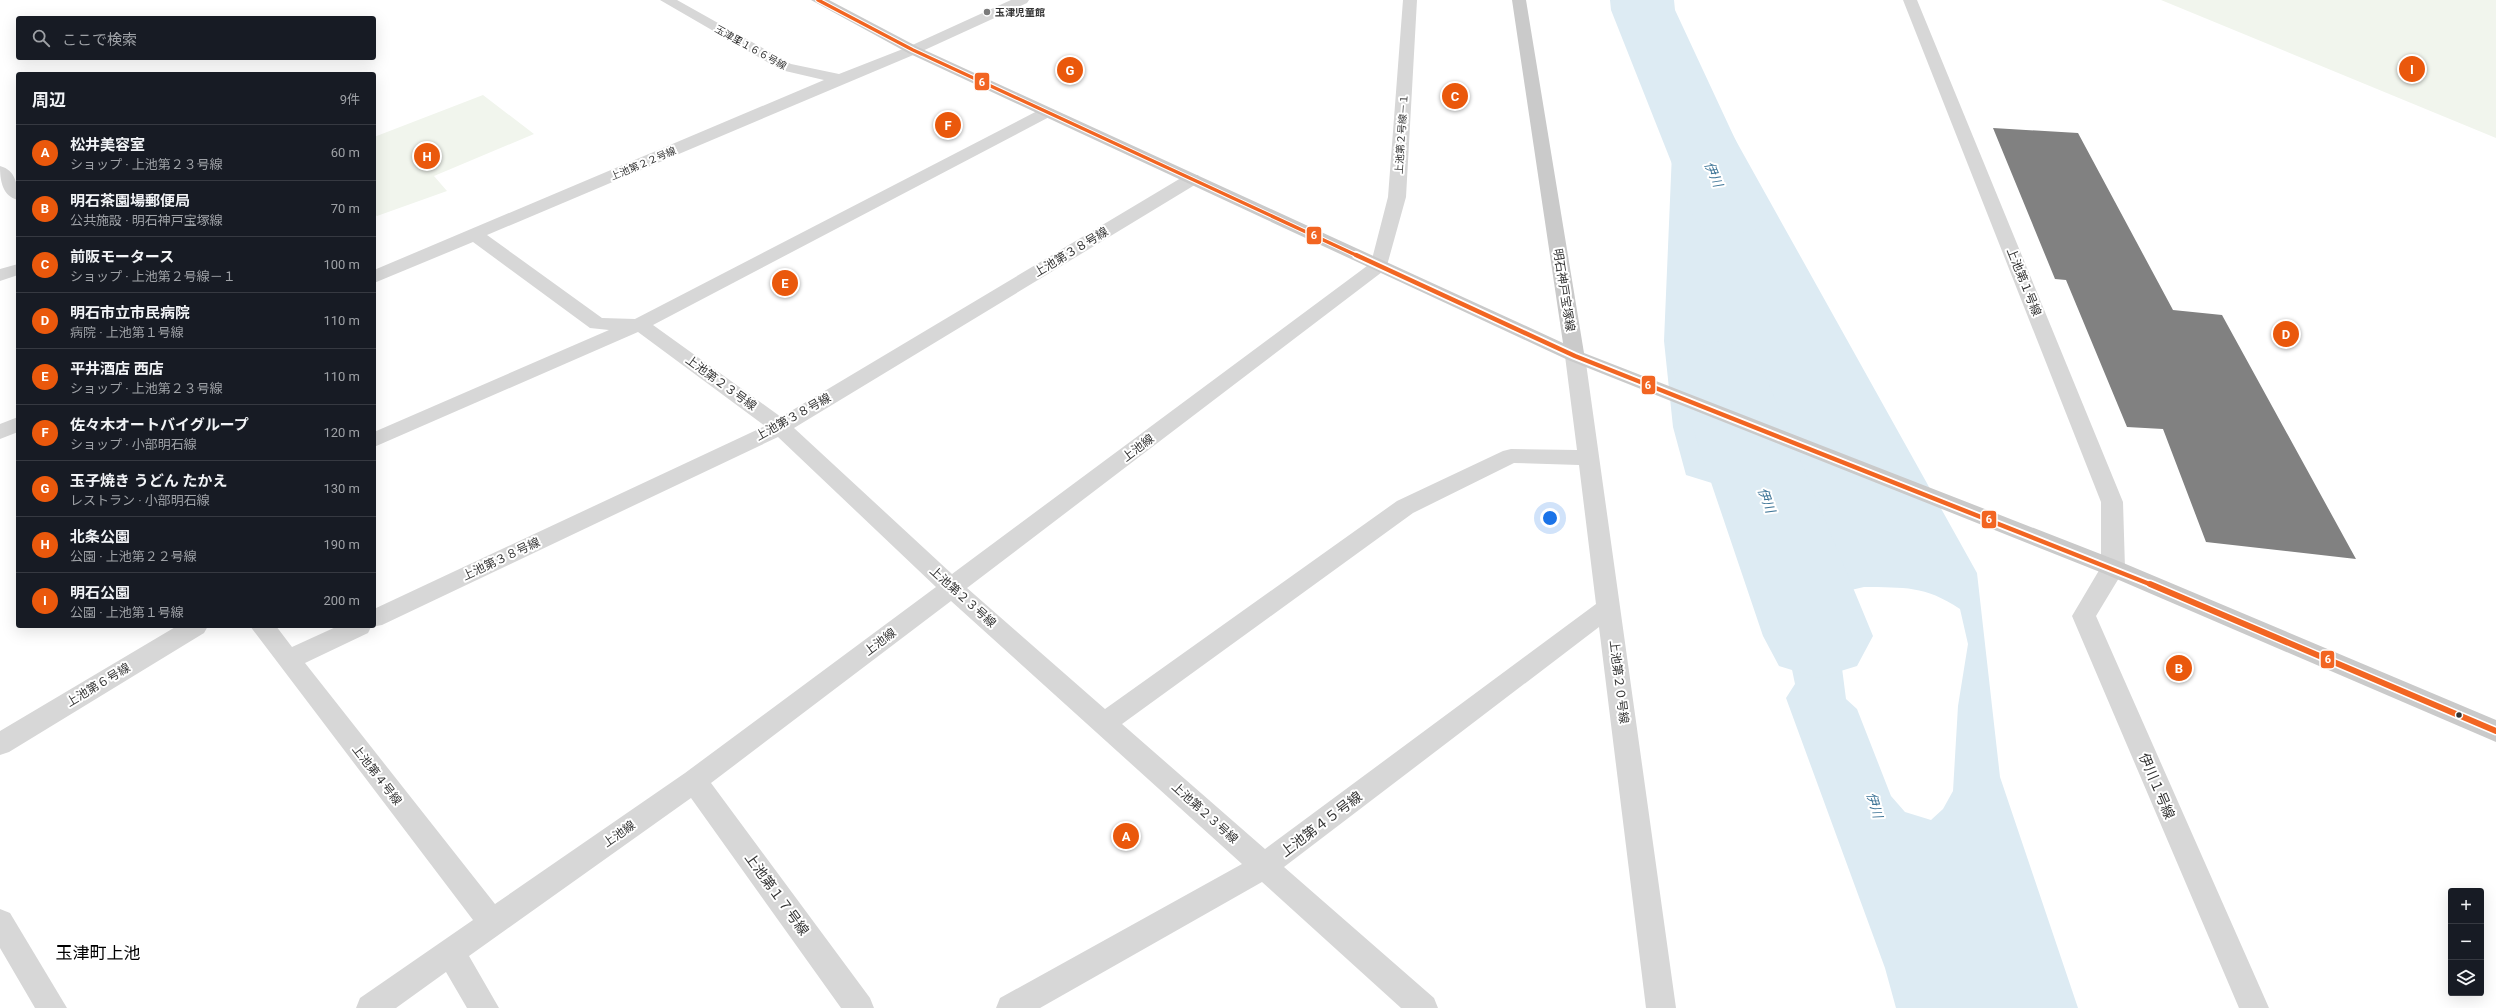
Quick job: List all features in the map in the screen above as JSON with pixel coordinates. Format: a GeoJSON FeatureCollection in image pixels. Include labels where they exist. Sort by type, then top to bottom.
{"type":"FeatureCollection","features":[{"type":"Feature","properties":{"kind":"main road"},"geometry":{"type":"LineString","coordinates":[[818,0],[913,50],[1585,360],[2113,568],[2496,731]]}},
{"type":"Feature","properties":{"kind":"main road","name":"明石神戸宝塚線"},"geometry":{"type":"LineString","coordinates":[[1518,0],[1585,360]]}},
{"type":"Feature","properties":{"kind":"street","name":"玉津里１６６号線"},"geometry":{"type":"LineString","coordinates":[[667,0],[786,67],[840,79]]}},
{"type":"Feature","properties":{"kind":"street","name":"上池第２２号線"},"geometry":{"type":"LineString","coordinates":[[376,276],[476,235],[840,79],[913,50],[1022,0]]}},
{"type":"Feature","properties":{"kind":"street","name":"上池第２号線－１"},"geometry":{"type":"LineString","coordinates":[[1380,265],[1397,197],[1410,0]]}},
{"type":"Feature","properties":{"kind":"street","name":"上池第１号線"},"geometry":{"type":"LineString","coordinates":[[1910,0],[2112,502],[2113,568]]}},
{"type":"Feature","properties":{"kind":"street"},"geometry":{"type":"LineString","coordinates":[[376,439],[638,325],[1047,112]]}},
{"type":"Feature","properties":{"kind":"street"},"geometry":{"type":"LineString","coordinates":[[16,168],[1,172],[16,192]]}},
{"type":"Feature","properties":{"kind":"street","name":"上池第３８号線"},"geometry":{"type":"LineString","coordinates":[[376,619],[780,427],[1192,179]]}},
{"type":"Feature","properties":{"kind":"street"},"geometry":{"type":"LineString","coordinates":[[476,235],[597,324],[638,325]]}},
{"type":"Feature","properties":{"kind":"street","name":"上池線"},"geometry":{"type":"LineString","coordinates":[[371,1008],[450,952],[493,924],[694,781],[1380,265]]}},
{"type":"Feature","properties":{"kind":"street"},"geometry":{"type":"LineString","coordinates":[[0,275],[16,270]]}},
{"type":"Feature","properties":{"kind":"street","name":"上池第２３号線"},"geometry":{"type":"LineString","coordinates":[[638,325],[780,427],[952,588],[1423,1008]]}},
{"type":"Feature","properties":{"kind":"street","name":"上池第２０号線"},"geometry":{"type":"LineString","coordinates":[[1585,360],[1589,458],[1661,1008]]}},
{"type":"Feature","properties":{"kind":"street"},"geometry":{"type":"LineString","coordinates":[[0,432],[16,425]]}},
{"type":"Feature","properties":{"kind":"street"},"geometry":{"type":"LineString","coordinates":[[1104,723],[1405,507],[1511,456],[1589,458]]}},
{"type":"Feature","properties":{"kind":"street","name":"伊川１号線"},"geometry":{"type":"LineString","coordinates":[[2113,568],[2084,616],[2254,1008]]}},
{"type":"Feature","properties":{"kind":"street","name":"上池第４５号線"},"geometry":{"type":"LineString","coordinates":[[1011,1008],[1264,866],[1609,607]]}},
{"type":"Feature","properties":{"kind":"street","name":"上池第６号線"},"geometry":{"type":"LineString","coordinates":[[0,744],[193,628]]}},
{"type":"Feature","properties":{"kind":"street","name":"上池第４号線"},"geometry":{"type":"LineString","coordinates":[[264,628],[493,924]]}},
{"type":"Feature","properties":{"kind":"street"},"geometry":{"type":"LineString","coordinates":[[288,660],[356,628]]}},
{"type":"Feature","properties":{"kind":"street","name":"上池第１７号線"},"geometry":{"type":"LineString","coordinates":[[694,781],[859,1008]]}},
{"type":"Feature","properties":{"kind":"street"},"geometry":{"type":"LineString","coordinates":[[0,922],[52,1008]]}},
{"type":"Feature","properties":{"kind":"street"},"geometry":{"type":"LineString","coordinates":[[450,952],[484,1008]]}},
{"type":"Feature","properties":{"kind":"shaded area"},"geometry":{"type":"Polygon","coordinates":[[[2161,0],[2496,0],[2496,138],[2161,0]]]}},
{"type":"Feature","properties":{"kind":"shaded area"},"geometry":{"type":"Polygon","coordinates":[[[483,95],[534,134],[434,176],[447,191],[377,216],[376,136],[483,95]]]}},
{"type":"Feature","properties":{"kind":"water"},"geometry":{"type":"Polygon","coordinates":[[[1677,35],[1977,573],[2000,777],[2078,1008],[1896,1008],[1885,968],[1786,698],[1795,684],[1767,549],[1770,501],[1686,475],[1673,427],[1664,341],[1677,35]],[[1864,587],[1851,590],[1839,645],[1846,699],[1857,709],[1891,796],[1905,812],[1931,820],[1943,809],[1953,791],[1958,706],[1968,644],[1960,609],[1936,596],[1914,589],[1864,587]]]}},
{"type":"Feature","properties":{"kind":"building"},"geometry":{"type":"Polygon","coordinates":[[[1993,128],[2078,133],[2173,310],[2222,315],[2356,559],[2206,542],[2163,429],[2127,427],[2066,280],[2055,279],[1993,128]]]}},
{"type":"Feature","properties":{"kind":"waterway","name":"伊川"},"geometry":{"type":"LineString","coordinates":[[1642,0],[1643,10],[1730,212]]}},
{"type":"Feature","properties":{"kind":"waterway","name":"伊川"},"geometry":{"type":"LineString","coordinates":[[1718,370],[1818,636]]}},
{"type":"Feature","properties":{"kind":"transit line","name":"6"},"geometry":{"type":"LineString","coordinates":[[818,0],[913,50],[1575,356],[2113,568],[2496,731]]}},
{"type":"Feature","properties":{"kind":"place","name":"玉津児童館"},"geometry":{"type":"Point","coordinates":[987,12]}},
{"type":"Feature","properties":{"kind":"place","name":"明石公園"},"geometry":{"type":"Point","coordinates":[2412,69]}},
{"type":"Feature","properties":{"kind":"place","name":"玉子焼き うどん たかえ"},"geometry":{"type":"Point","coordinates":[1070,70]}},
{"type":"Feature","properties":{"kind":"place","name":"前阪モータース"},"geometry":{"type":"Point","coordinates":[1455,96]}},
{"type":"Feature","properties":{"kind":"place","name":"佐々木オートバイグループ"},"geometry":{"type":"Point","coordinates":[948,125]}},
{"type":"Feature","properties":{"kind":"place","name":"北条公園"},"geometry":{"type":"Point","coordinates":[427,156]}},
{"type":"Feature","properties":{"kind":"place","name":"平井酒店 西店"},"geometry":{"type":"Point","coordinates":[785,283]}},
{"type":"Feature","properties":{"kind":"place","name":"明石市立市民病院"},"geometry":{"type":"Point","coordinates":[2286,334]}},
{"type":"Feature","properties":{"kind":"place","name":"明石茶園場郵便局"},"geometry":{"type":"Point","coordinates":[2179,668]}},
{"type":"Feature","properties":{"kind":"place","name":"松井美容室"},"geometry":{"type":"Point","coordinates":[1126,836]}},
{"type":"Feature","properties":{"kind":"district","name":"玉津町上池"},"geometry":{"type":"Point","coordinates":[98,953]}}]}
